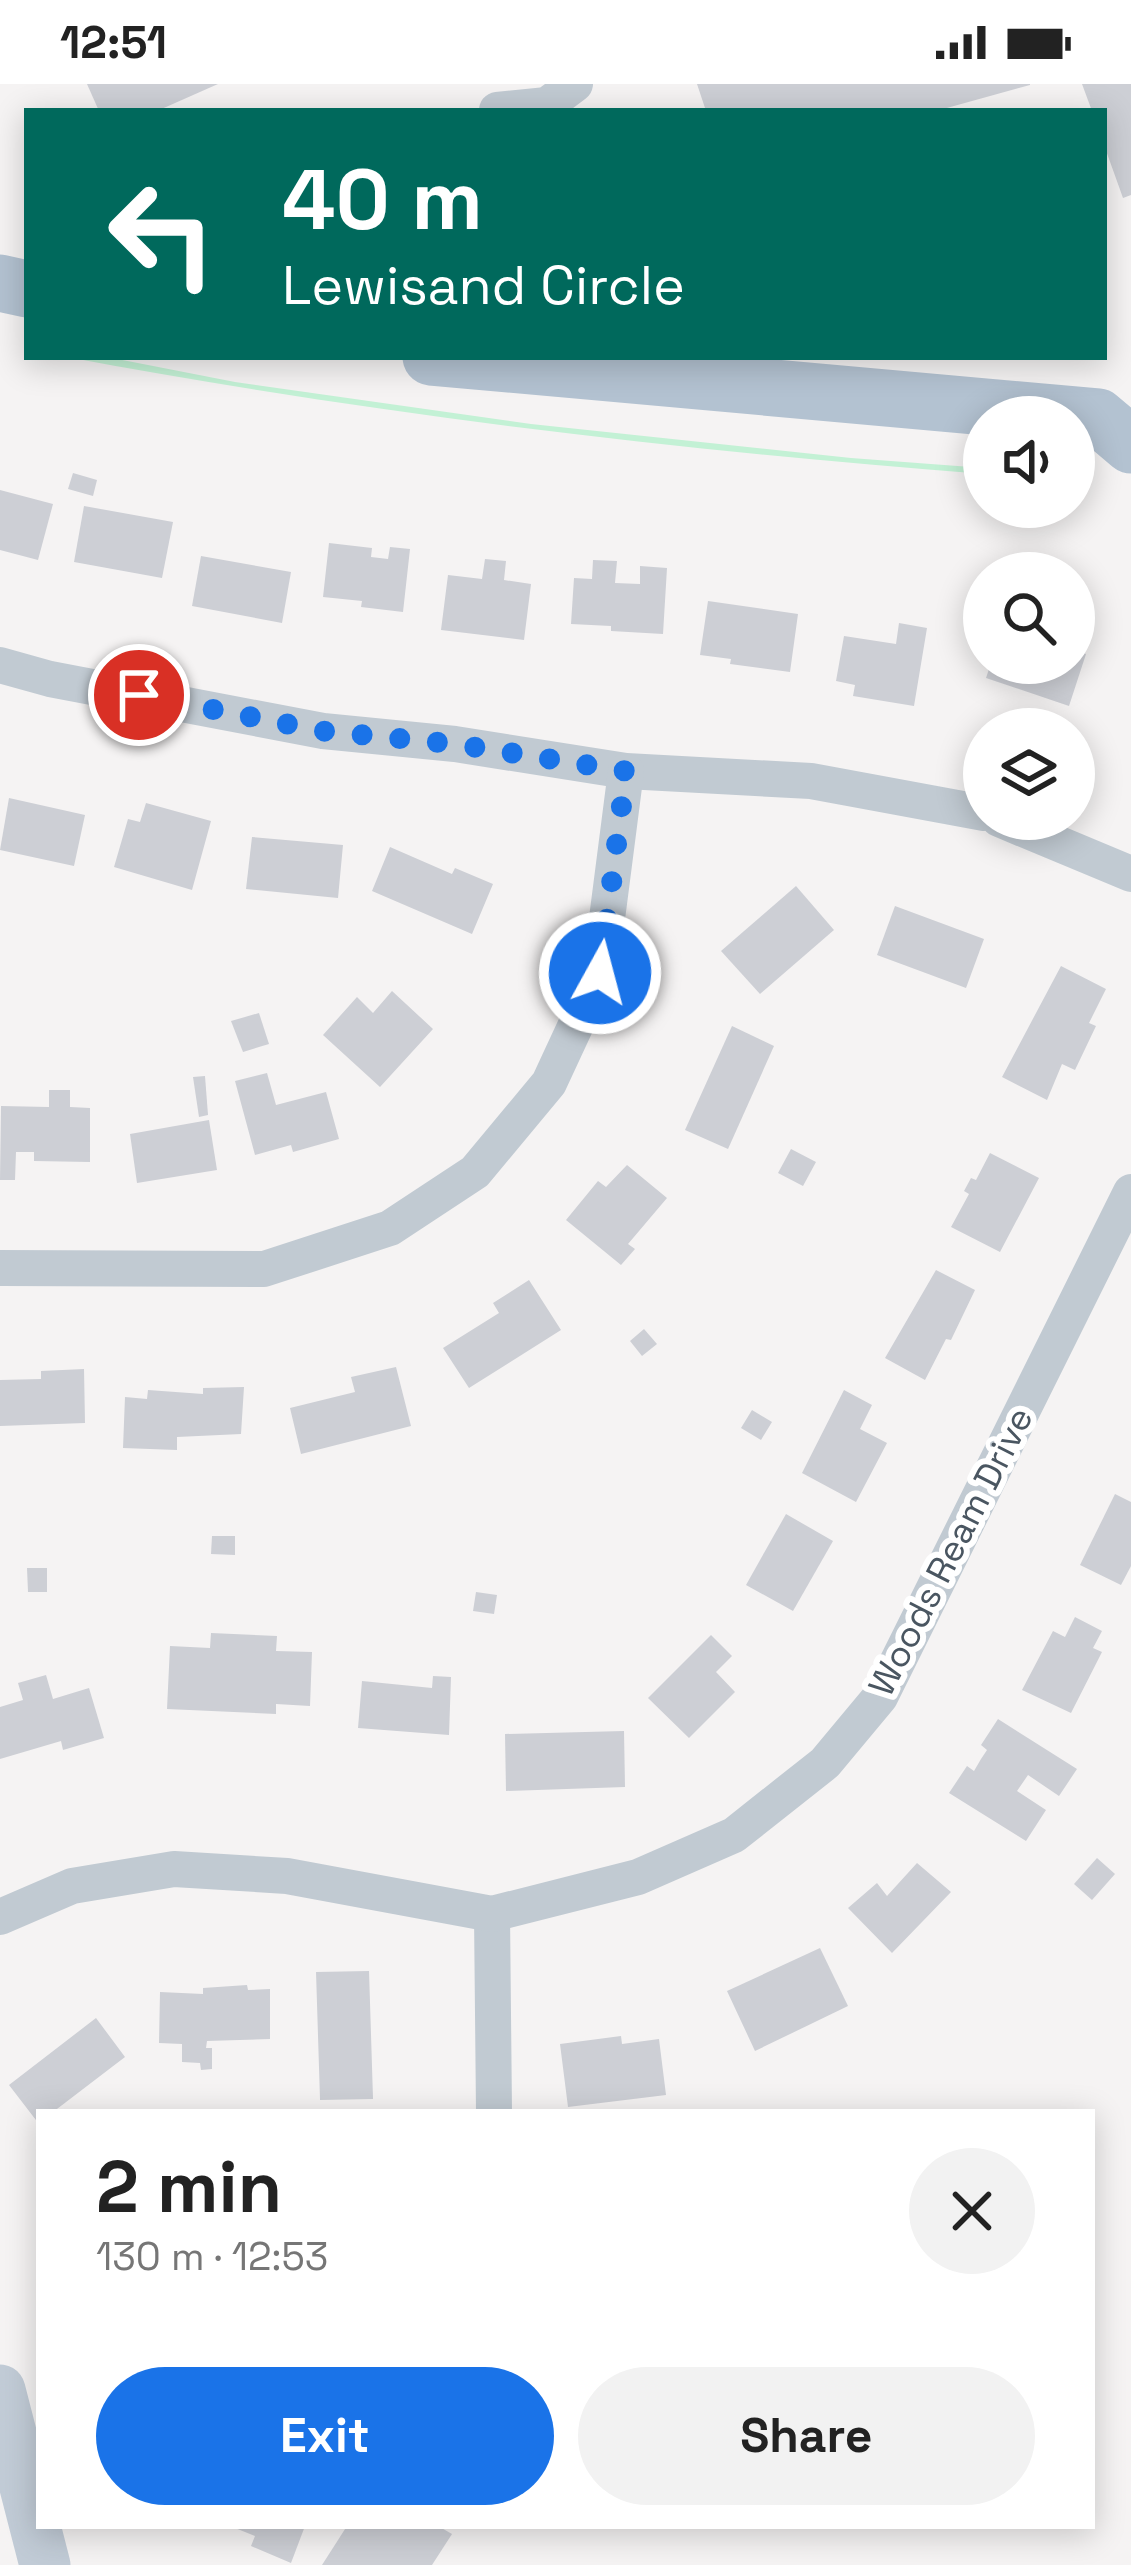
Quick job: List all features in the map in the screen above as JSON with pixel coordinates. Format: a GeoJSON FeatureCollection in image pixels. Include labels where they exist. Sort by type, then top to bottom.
{"type":"FeatureCollection","features":[{"type":"Feature","properties":{"kind":"main road"},"geometry":{"type":"LineString","coordinates":[[465,360],[1120,418]]}},
{"type":"Feature","properties":{"kind":"street"},"geometry":{"type":"LineString","coordinates":[[522,108],[547,106],[575,84]]}},
{"type":"Feature","properties":{"kind":"street"},"geometry":{"type":"LineString","coordinates":[[0,665],[50,679],[323,731],[455,744],[626,771],[811,781],[963,809]]}},
{"type":"Feature","properties":{"kind":"street"},"geometry":{"type":"LineString","coordinates":[[0,1268],[264,1269],[390,1228],[475,1172],[548,1083],[600,973],[626,771]]}},
{"type":"Feature","properties":{"kind":"street"},"geometry":{"type":"LineString","coordinates":[[1049,840],[1131,874]]}},
{"type":"Feature","properties":{"kind":"street","name":"Woods Ream Drive"},"geometry":{"type":"LineString","coordinates":[[0,1917],[72,1886],[174,1870],[287,1876],[493,1914],[638,1877],[734,1834],[825,1763],[880,1696],[1131,1192]]}},
{"type":"Feature","properties":{"kind":"street"},"geometry":{"type":"LineString","coordinates":[[493,1914],[494,2109]]}},
{"type":"Feature","properties":{"kind":"street"},"geometry":{"type":"LineString","coordinates":[[0,2390],[45,2565]]}},
{"type":"Feature","properties":{"kind":"green space"},"geometry":{"type":"Polygon","coordinates":[[[84,360],[122,360],[235,382],[531,424],[963,466],[963,472],[524,428],[84,360]]]}},
{"type":"Feature","properties":{"kind":"building"},"geometry":{"type":"Polygon","coordinates":[[[87,84],[218,84],[164,108],[98,108],[87,84]]]}},
{"type":"Feature","properties":{"kind":"building"},"geometry":{"type":"Polygon","coordinates":[[[697,84],[1030,84],[947,108],[705,108],[697,84]]]}},
{"type":"Feature","properties":{"kind":"building"},"geometry":{"type":"Polygon","coordinates":[[[1082,84],[1131,84],[1131,195],[1123,198],[1107,153],[1107,108],[1091,108],[1082,84]]]}},
{"type":"Feature","properties":{"kind":"building"},"geometry":{"type":"Polygon","coordinates":[[[73,473],[97,480],[93,496],[68,489],[73,473]]]}},
{"type":"Feature","properties":{"kind":"building"},"geometry":{"type":"Polygon","coordinates":[[[0,490],[53,504],[38,560],[0,550],[0,490]]]}},
{"type":"Feature","properties":{"kind":"building"},"geometry":{"type":"Polygon","coordinates":[[[84,506],[173,522],[162,578],[74,562],[84,506]]]}},
{"type":"Feature","properties":{"kind":"building"},"geometry":{"type":"Polygon","coordinates":[[[329,543],[372,548],[371,557],[388,559],[390,547],[410,549],[403,612],[323,597],[329,543]]]}},
{"type":"Feature","properties":{"kind":"building"},"geometry":{"type":"Polygon","coordinates":[[[201,556],[291,572],[282,623],[192,606],[201,556]]]}},
{"type":"Feature","properties":{"kind":"building"},"geometry":{"type":"Polygon","coordinates":[[[485,559],[506,561],[504,580],[531,584],[524,640],[441,630],[448,575],[482,579],[485,559]]]}},
{"type":"Feature","properties":{"kind":"building"},"geometry":{"type":"Polygon","coordinates":[[[593,560],[617,561],[615,583],[640,584],[640,566],[667,568],[663,634],[571,624],[574,578],[592,579],[593,560]]]}},
{"type":"Feature","properties":{"kind":"building"},"geometry":{"type":"Polygon","coordinates":[[[708,601],[798,614],[790,672],[700,655],[708,601]]]}},
{"type":"Feature","properties":{"kind":"building"},"geometry":{"type":"Polygon","coordinates":[[[899,623],[927,628],[914,706],[853,696],[855,685],[836,681],[844,636],[896,644],[899,623]]]}},
{"type":"Feature","properties":{"kind":"building"},"geometry":{"type":"Polygon","coordinates":[[[1004,684],[1076,684],[1069,706],[1004,684]]]}},
{"type":"Feature","properties":{"kind":"building"},"geometry":{"type":"Polygon","coordinates":[[[9,798],[85,815],[74,866],[0,850],[9,798]]]}},
{"type":"Feature","properties":{"kind":"building"},"geometry":{"type":"Polygon","coordinates":[[[146,803],[211,821],[192,890],[114,867],[128,819],[140,822],[146,803]]]}},
{"type":"Feature","properties":{"kind":"building"},"geometry":{"type":"Polygon","coordinates":[[[252,837],[343,845],[338,898],[246,889],[252,837]]]}},
{"type":"Feature","properties":{"kind":"building"},"geometry":{"type":"Polygon","coordinates":[[[390,847],[452,874],[455,868],[493,884],[472,934],[372,891],[390,847]]]}},
{"type":"Feature","properties":{"kind":"building"},"geometry":{"type":"Polygon","coordinates":[[[796,886],[834,930],[760,994],[721,951],[796,886]]]}},
{"type":"Feature","properties":{"kind":"building"},"geometry":{"type":"Polygon","coordinates":[[[895,906],[984,939],[966,988],[877,955],[895,906]]]}},
{"type":"Feature","properties":{"kind":"building"},"geometry":{"type":"Polygon","coordinates":[[[1061,966],[1106,989],[1089,1023],[1096,1026],[1075,1070],[1062,1064],[1047,1100],[1002,1077],[1061,966]]]}},
{"type":"Feature","properties":{"kind":"building"},"geometry":{"type":"Polygon","coordinates":[[[392,991],[433,1029],[380,1087],[323,1035],[357,997],[373,1013],[392,991]]]}},
{"type":"Feature","properties":{"kind":"building"},"geometry":{"type":"Polygon","coordinates":[[[259,1013],[269,1044],[243,1052],[231,1021],[259,1013]]]}},
{"type":"Feature","properties":{"kind":"building"},"geometry":{"type":"Polygon","coordinates":[[[732,1026],[774,1046],[728,1149],[685,1130],[732,1026]]]}},
{"type":"Feature","properties":{"kind":"building"},"geometry":{"type":"Polygon","coordinates":[[[267,1073],[276,1105],[326,1092],[339,1139],[293,1152],[291,1145],[255,1155],[235,1081],[267,1073]]]}},
{"type":"Feature","properties":{"kind":"building"},"geometry":{"type":"Polygon","coordinates":[[[205,1076],[208,1115],[199,1117],[193,1077],[205,1076]]]}},
{"type":"Feature","properties":{"kind":"building"},"geometry":{"type":"Polygon","coordinates":[[[49,1090],[70,1090],[70,1107],[90,1108],[90,1162],[34,1161],[34,1152],[16,1152],[15,1180],[0,1180],[1,1106],[49,1107],[49,1090]]]}},
{"type":"Feature","properties":{"kind":"building"},"geometry":{"type":"Polygon","coordinates":[[[209,1120],[217,1170],[137,1183],[130,1134],[209,1120]]]}},
{"type":"Feature","properties":{"kind":"building"},"geometry":{"type":"Polygon","coordinates":[[[791,1149],[816,1162],[803,1186],[778,1173],[791,1149]]]}},
{"type":"Feature","properties":{"kind":"building"},"geometry":{"type":"Polygon","coordinates":[[[990,1153],[1039,1178],[1000,1252],[951,1227],[969,1194],[964,1191],[971,1178],[976,1180],[990,1153]]]}},
{"type":"Feature","properties":{"kind":"building"},"geometry":{"type":"Polygon","coordinates":[[[627,1165],[667,1198],[628,1244],[635,1249],[621,1265],[566,1220],[598,1181],[606,1187],[627,1165]]]}},
{"type":"Feature","properties":{"kind":"building"},"geometry":{"type":"Polygon","coordinates":[[[936,1270],[975,1290],[925,1380],[885,1358],[936,1270]]]}},
{"type":"Feature","properties":{"kind":"building"},"geometry":{"type":"Polygon","coordinates":[[[529,1280],[561,1330],[469,1388],[443,1348],[499,1313],[493,1303],[529,1280]]]}},
{"type":"Feature","properties":{"kind":"building"},"geometry":{"type":"Polygon","coordinates":[[[644,1329],[657,1344],[642,1356],[630,1341],[644,1329]]]}},
{"type":"Feature","properties":{"kind":"building"},"geometry":{"type":"Polygon","coordinates":[[[396,1367],[411,1426],[301,1454],[290,1408],[355,1392],[351,1377],[396,1367]]]}},
{"type":"Feature","properties":{"kind":"building"},"geometry":{"type":"Polygon","coordinates":[[[84,1369],[85,1423],[0,1426],[0,1380],[41,1379],[41,1371],[84,1369]]]}},
{"type":"Feature","properties":{"kind":"building"},"geometry":{"type":"Polygon","coordinates":[[[244,1387],[241,1434],[177,1437],[177,1450],[123,1448],[125,1397],[147,1399],[148,1390],[203,1394],[203,1388],[244,1387]]]}},
{"type":"Feature","properties":{"kind":"building"},"geometry":{"type":"Polygon","coordinates":[[[844,1390],[872,1405],[860,1429],[887,1443],[856,1502],[802,1473],[844,1390]]]}},
{"type":"Feature","properties":{"kind":"building"},"geometry":{"type":"Polygon","coordinates":[[[752,1410],[772,1422],[761,1440],[741,1428],[752,1410]]]}},
{"type":"Feature","properties":{"kind":"building"},"geometry":{"type":"Polygon","coordinates":[[[1115,1494],[1131,1502],[1131,1566],[1121,1585],[1080,1565],[1115,1494]]]}},
{"type":"Feature","properties":{"kind":"building"},"geometry":{"type":"Polygon","coordinates":[[[786,1514],[833,1541],[793,1611],[746,1585],[786,1514]]]}},
{"type":"Feature","properties":{"kind":"building"},"geometry":{"type":"Polygon","coordinates":[[[212,1536],[235,1536],[235,1555],[211,1554],[212,1536]]]}},
{"type":"Feature","properties":{"kind":"building"},"geometry":{"type":"Polygon","coordinates":[[[27,1568],[47,1568],[47,1592],[28,1592],[27,1568]]]}},
{"type":"Feature","properties":{"kind":"building"},"geometry":{"type":"Polygon","coordinates":[[[476,1592],[497,1595],[494,1614],[473,1611],[476,1592]]]}},
{"type":"Feature","properties":{"kind":"building"},"geometry":{"type":"Polygon","coordinates":[[[1075,1617],[1102,1631],[1093,1648],[1102,1652],[1071,1713],[1022,1690],[1053,1631],[1065,1637],[1075,1617]]]}},
{"type":"Feature","properties":{"kind":"building"},"geometry":{"type":"Polygon","coordinates":[[[211,1633],[277,1636],[276,1651],[312,1652],[310,1706],[276,1704],[276,1714],[167,1709],[170,1646],[210,1648],[211,1633]]]}},
{"type":"Feature","properties":{"kind":"building"},"geometry":{"type":"Polygon","coordinates":[[[711,1635],[732,1656],[716,1672],[735,1692],[689,1738],[648,1698],[711,1635]]]}},
{"type":"Feature","properties":{"kind":"building"},"geometry":{"type":"Polygon","coordinates":[[[46,1675],[53,1699],[89,1688],[104,1738],[63,1750],[61,1741],[0,1759],[0,1707],[23,1700],[18,1683],[46,1675]]]}},
{"type":"Feature","properties":{"kind":"building"},"geometry":{"type":"Polygon","coordinates":[[[433,1676],[451,1677],[449,1735],[358,1728],[362,1681],[432,1688],[433,1676]]]}},
{"type":"Feature","properties":{"kind":"building"},"geometry":{"type":"Polygon","coordinates":[[[998,1719],[1077,1769],[1059,1796],[1028,1775],[1017,1791],[1046,1810],[1026,1841],[949,1793],[967,1766],[974,1771],[987,1750],[981,1745],[998,1719]]]}},
{"type":"Feature","properties":{"kind":"building"},"geometry":{"type":"Polygon","coordinates":[[[624,1731],[625,1787],[506,1791],[505,1734],[624,1731]]]}},
{"type":"Feature","properties":{"kind":"building"},"geometry":{"type":"Polygon","coordinates":[[[1097,1858],[1115,1874],[1092,1900],[1074,1884],[1097,1858]]]}},
{"type":"Feature","properties":{"kind":"building"},"geometry":{"type":"Polygon","coordinates":[[[917,1863],[951,1892],[892,1953],[848,1908],[877,1883],[887,1896],[917,1863]]]}},
{"type":"Feature","properties":{"kind":"building"},"geometry":{"type":"Polygon","coordinates":[[[820,1948],[848,2006],[755,2051],[727,1991],[820,1948]]]}},
{"type":"Feature","properties":{"kind":"building"},"geometry":{"type":"Polygon","coordinates":[[[369,1971],[373,2099],[320,2100],[316,1972],[369,1971]]]}},
{"type":"Feature","properties":{"kind":"building"},"geometry":{"type":"Polygon","coordinates":[[[247,1985],[248,1990],[270,1989],[270,2039],[207,2041],[206,2048],[212,2048],[212,2069],[201,2070],[200,2063],[182,2062],[182,2044],[159,2043],[160,1992],[203,1994],[203,1988],[247,1985]]]}},
{"type":"Feature","properties":{"kind":"building"},"geometry":{"type":"Polygon","coordinates":[[[96,2018],[125,2057],[57,2109],[36,2109],[36,2120],[9,2085],[96,2018]]]}},
{"type":"Feature","properties":{"kind":"building"},"geometry":{"type":"Polygon","coordinates":[[[621,2036],[622,2044],[659,2039],[666,2095],[568,2107],[560,2044],[621,2036]]]}},
{"type":"Feature","properties":{"kind":"building"},"geometry":{"type":"Polygon","coordinates":[[[238,2529],[304,2529],[291,2563],[251,2546],[255,2536],[238,2529]]]}},
{"type":"Feature","properties":{"kind":"building"},"geometry":{"type":"Polygon","coordinates":[[[345,2529],[443,2529],[452,2534],[432,2565],[322,2565],[345,2529]]]}},
{"type":"Feature","properties":{"kind":"route"},"geometry":{"type":"LineString","coordinates":[[139,695],[323,731],[455,744],[626,771],[600,973]]}}]}
